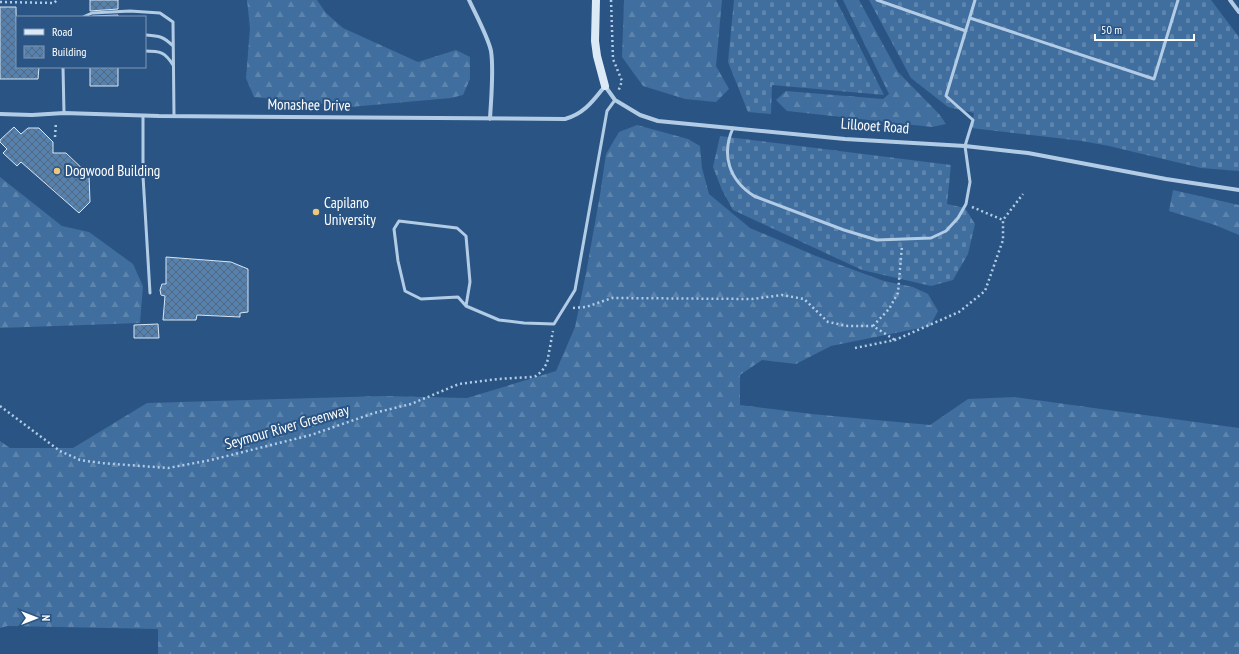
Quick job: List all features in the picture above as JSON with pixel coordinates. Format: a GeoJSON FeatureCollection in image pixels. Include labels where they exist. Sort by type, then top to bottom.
{"type":"FeatureCollection","features":[{"type":"Feature","properties":{"kind":"street"},"geometry":{"type":"LineString","coordinates":[[469,0],[491,49],[490,119]]}},
{"type":"Feature","properties":{"kind":"street","name":"Lillooet Road"},"geometry":{"type":"LineString","coordinates":[[596,0],[597,56],[605,86],[614,100],[640,115],[658,121],[845,139],[966,146],[1028,153],[1166,179],[1239,190]]}},
{"type":"Feature","properties":{"kind":"street"},"geometry":{"type":"LineString","coordinates":[[1230,0],[1239,12]]}},
{"type":"Feature","properties":{"kind":"street","name":"Monashee Drive"},"geometry":{"type":"LineString","coordinates":[[0,114],[32,115],[64,113],[143,116],[564,119],[574,116],[591,103],[605,86]]}},
{"type":"Feature","properties":{"kind":"lane"},"geometry":{"type":"LineString","coordinates":[[877,0],[966,30]]}},
{"type":"Feature","properties":{"kind":"lane"},"geometry":{"type":"LineString","coordinates":[[733,128],[728,138],[729,166],[733,176],[746,191],[754,196],[844,230],[877,240],[932,238],[946,231],[958,218],[966,204],[970,182],[966,146],[973,120],[946,96],[975,0]]}},
{"type":"Feature","properties":{"kind":"lane"},"geometry":{"type":"LineString","coordinates":[[970,18],[1154,79],[1178,0]]}},
{"type":"Feature","properties":{"kind":"lane"},"geometry":{"type":"LineString","coordinates":[[85,16],[92,13],[130,11],[160,13],[173,22],[174,116]]}},
{"type":"Feature","properties":{"kind":"lane"},"geometry":{"type":"LineString","coordinates":[[146,36],[158,36],[165,38],[174,46]]}},
{"type":"Feature","properties":{"kind":"lane"},"geometry":{"type":"LineString","coordinates":[[146,51],[155,51],[164,54],[174,65]]}},
{"type":"Feature","properties":{"kind":"lane"},"geometry":{"type":"LineString","coordinates":[[63,68],[64,113]]}},
{"type":"Feature","properties":{"kind":"lane"},"geometry":{"type":"LineString","coordinates":[[466,306],[470,282],[466,236],[457,228],[399,221],[394,229],[398,261],[405,291],[421,299],[458,298],[466,306],[499,320],[554,324],[575,290],[607,110],[614,100]]}},
{"type":"Feature","properties":{"kind":"lane"},"geometry":{"type":"LineString","coordinates":[[143,116],[143,176],[150,294]]}},
{"type":"Feature","properties":{"kind":"path"},"geometry":{"type":"LineString","coordinates":[[0,2],[40,1],[54,3],[57,0]]}},
{"type":"Feature","properties":{"kind":"path"},"geometry":{"type":"LineString","coordinates":[[610,0],[613,59],[622,81],[614,100]]}},
{"type":"Feature","properties":{"kind":"path"},"geometry":{"type":"LineString","coordinates":[[56,122],[56,137]]}},
{"type":"Feature","properties":{"kind":"path"},"geometry":{"type":"LineString","coordinates":[[855,348],[895,340],[959,312],[985,291],[1003,240],[1003,220],[1023,194]]}},
{"type":"Feature","properties":{"kind":"path"},"geometry":{"type":"LineString","coordinates":[[966,204],[1003,220]]}},
{"type":"Feature","properties":{"kind":"path"},"geometry":{"type":"LineString","coordinates":[[873,326],[889,309],[898,293],[902,240]]}},
{"type":"Feature","properties":{"kind":"path"},"geometry":{"type":"LineString","coordinates":[[565,308],[586,307],[612,298],[752,299],[782,295],[804,299],[828,322],[848,326],[873,326],[895,340]]}},
{"type":"Feature","properties":{"kind":"path","name":"Seymour River Greenway"},"geometry":{"type":"LineString","coordinates":[[0,406],[60,451],[80,460],[168,468],[211,460],[311,435],[374,413],[411,404],[459,384],[536,376],[542,371],[547,363],[554,324]]}},
{"type":"Feature","properties":{"kind":"green space"},"geometry":{"type":"Polygon","coordinates":[[[247,0],[317,0],[326,13],[343,28],[418,62],[456,50],[470,57],[470,79],[463,95],[451,98],[350,107],[254,97],[246,78],[250,28],[247,0]]]}},
{"type":"Feature","properties":{"kind":"green space"},"geometry":{"type":"Polygon","coordinates":[[[624,0],[722,0],[716,66],[729,89],[716,102],[685,99],[643,86],[622,57],[624,0]]]}},
{"type":"Feature","properties":{"kind":"green space"},"geometry":{"type":"Polygon","coordinates":[[[734,0],[836,0],[884,95],[772,85],[771,114],[748,112],[728,62],[734,0]]]}},
{"type":"Feature","properties":{"kind":"green space"},"geometry":{"type":"Polygon","coordinates":[[[843,0],[859,0],[898,72],[939,114],[946,124],[932,127],[787,111],[776,100],[786,91],[883,99],[889,94],[843,0]]]}},
{"type":"Feature","properties":{"kind":"green space"},"geometry":{"type":"Polygon","coordinates":[[[869,0],[1211,0],[1239,37],[1239,171],[1201,168],[1082,141],[971,128],[974,113],[948,107],[911,78],[869,0]]]}},
{"type":"Feature","properties":{"kind":"green space"},"geometry":{"type":"Polygon","coordinates":[[[637,125],[688,139],[700,146],[702,168],[709,194],[750,228],[816,256],[884,281],[913,287],[928,294],[938,311],[930,326],[831,346],[796,364],[762,360],[740,375],[740,405],[812,414],[930,425],[968,399],[1015,397],[1239,428],[1239,654],[158,654],[158,629],[8,626],[0,628],[0,441],[10,448],[73,448],[147,403],[383,396],[467,398],[556,371],[575,327],[600,195],[606,154],[619,132],[637,125]]]}},
{"type":"Feature","properties":{"kind":"green space"},"geometry":{"type":"Polygon","coordinates":[[[720,136],[951,165],[947,204],[965,208],[975,224],[968,254],[953,280],[931,286],[862,270],[733,210],[722,190],[713,167],[720,136]]]}},
{"type":"Feature","properties":{"kind":"green space"},"geometry":{"type":"Polygon","coordinates":[[[0,177],[62,226],[89,232],[133,264],[143,286],[140,323],[0,328],[0,177]]]}},
{"type":"Feature","properties":{"kind":"green space"},"geometry":{"type":"Polygon","coordinates":[[[1173,190],[1239,205],[1239,235],[1215,225],[1169,211],[1173,190]]]}},
{"type":"Feature","properties":{"kind":"building"},"geometry":{"type":"Polygon","coordinates":[[[90,0],[118,0],[118,9],[90,11],[90,0]]]}},
{"type":"Feature","properties":{"kind":"building"},"geometry":{"type":"Polygon","coordinates":[[[0,7],[16,7],[16,68],[39,68],[38,79],[0,79],[0,7]]]}},
{"type":"Feature","properties":{"kind":"building"},"geometry":{"type":"Polygon","coordinates":[[[118,15],[118,16],[93,16],[118,15]]]}},
{"type":"Feature","properties":{"kind":"building"},"geometry":{"type":"Polygon","coordinates":[[[90,68],[118,68],[118,86],[90,86],[90,68]]]}},
{"type":"Feature","properties":{"kind":"building","name":"Dogwood Building"},"geometry":{"type":"Polygon","coordinates":[[[14,127],[21,134],[28,128],[39,128],[53,142],[53,153],[66,153],[89,175],[90,202],[79,213],[21,162],[17,166],[3,153],[7,149],[0,142],[0,140],[14,127]]]}},
{"type":"Feature","properties":{"kind":"building"},"geometry":{"type":"Polygon","coordinates":[[[166,257],[231,262],[248,269],[248,312],[240,313],[240,317],[197,315],[196,320],[163,320],[165,296],[161,295],[160,290],[162,284],[166,284],[166,257]]]}},
{"type":"Feature","properties":{"kind":"building"},"geometry":{"type":"Polygon","coordinates":[[[158,324],[159,338],[134,338],[134,325],[158,324]]]}},
{"type":"Feature","properties":{"kind":"place","name":"Dogwood Building"},"geometry":{"type":"Point","coordinates":[57,171]}},
{"type":"Feature","properties":{"kind":"place","name":"Capilano University"},"geometry":{"type":"Point","coordinates":[316,212]}}]}
